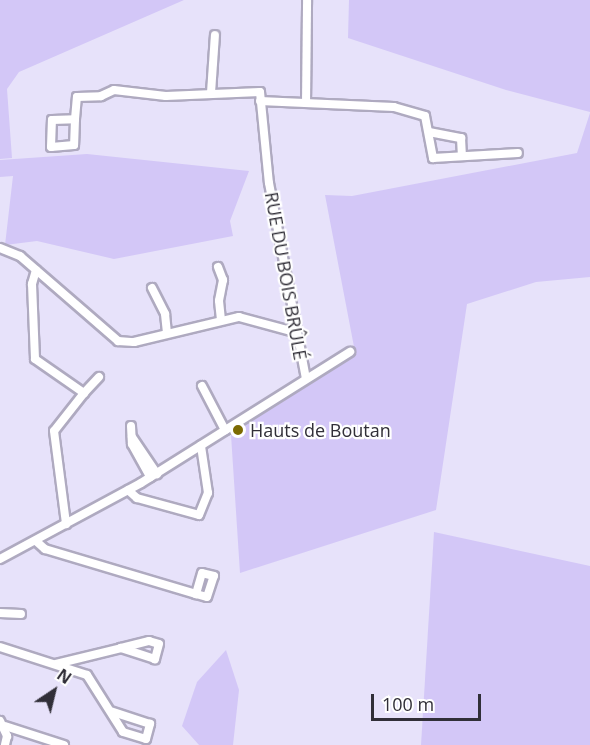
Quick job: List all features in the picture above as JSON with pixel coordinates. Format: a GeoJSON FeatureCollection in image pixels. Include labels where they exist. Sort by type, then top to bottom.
{"type":"FeatureCollection","features":[{"type":"Feature","properties":{"kind":"street"},"geometry":{"type":"LineString","coordinates":[[306,103],[307,0]]}},
{"type":"Feature","properties":{"kind":"street"},"geometry":{"type":"LineString","coordinates":[[211,93],[215,34]]}},
{"type":"Feature","properties":{"kind":"street"},"geometry":{"type":"LineString","coordinates":[[75,119],[77,97],[101,96],[107,91],[166,96],[260,92],[260,101],[394,107],[425,116],[433,158],[518,153]]}},
{"type":"Feature","properties":{"kind":"street","name":"RUE DU BOIS BRÛLÉ"},"geometry":{"type":"LineString","coordinates":[[260,101],[268,172],[295,332],[306,379]]}},
{"type":"Feature","properties":{"kind":"street"},"geometry":{"type":"LineString","coordinates":[[429,132],[461,138],[462,156]]}},
{"type":"Feature","properties":{"kind":"street"},"geometry":{"type":"LineString","coordinates":[[0,248],[16,253],[113,339],[129,342],[221,320],[247,318],[295,332]]}},
{"type":"Feature","properties":{"kind":"street"},"geometry":{"type":"LineString","coordinates":[[218,267],[223,282],[219,301],[221,320]]}},
{"type":"Feature","properties":{"kind":"street"},"geometry":{"type":"LineString","coordinates":[[36,270],[32,284],[35,359],[84,393]]}},
{"type":"Feature","properties":{"kind":"street"},"geometry":{"type":"LineString","coordinates":[[152,288],[165,314],[167,333]]}},
{"type":"Feature","properties":{"kind":"street"},"geometry":{"type":"LineString","coordinates":[[1,555],[36,541],[154,476],[350,352]]}},
{"type":"Feature","properties":{"kind":"street"},"geometry":{"type":"LineString","coordinates":[[66,524],[54,431],[99,377]]}},
{"type":"Feature","properties":{"kind":"street"},"geometry":{"type":"LineString","coordinates":[[202,386],[227,428]]}},
{"type":"Feature","properties":{"kind":"street"},"geometry":{"type":"LineString","coordinates":[[131,426],[132,437],[154,476]]}},
{"type":"Feature","properties":{"kind":"street"},"geometry":{"type":"LineString","coordinates":[[128,490],[137,498],[199,515],[208,493],[201,446]]}},
{"type":"Feature","properties":{"kind":"street"},"geometry":{"type":"LineString","coordinates":[[36,541],[45,549],[196,594]]}},
{"type":"Feature","properties":{"kind":"street"},"geometry":{"type":"LineString","coordinates":[[0,614],[21,614]]}},
{"type":"Feature","properties":{"kind":"street"},"geometry":{"type":"LineString","coordinates":[[0,647],[55,664],[92,679],[112,712]]}},
{"type":"Feature","properties":{"kind":"street"},"geometry":{"type":"LineString","coordinates":[[55,664],[121,648]]}},
{"type":"Feature","properties":{"kind":"street"},"geometry":{"type":"LineString","coordinates":[[5,745],[2,724],[64,745]]}},
{"type":"Feature","properties":{"kind":"shaded area"},"geometry":{"type":"Polygon","coordinates":[[[0,0],[184,0],[19,72],[7,89],[12,158],[0,159],[0,0]]]}},
{"type":"Feature","properties":{"kind":"shaded area"},"geometry":{"type":"Polygon","coordinates":[[[349,0],[590,0],[590,112],[506,90],[348,38],[349,0]]]}},
{"type":"Feature","properties":{"kind":"shaded area"},"geometry":{"type":"Polygon","coordinates":[[[590,113],[590,277],[536,282],[467,304],[436,510],[240,573],[231,435],[355,352],[325,195],[352,196],[577,153],[590,113]]]}},
{"type":"Feature","properties":{"kind":"shaded area"},"geometry":{"type":"Polygon","coordinates":[[[87,154],[249,171],[230,221],[233,236],[114,259],[37,241],[5,245],[13,176],[0,177],[0,160],[87,154]]]}},
{"type":"Feature","properties":{"kind":"shaded area"},"geometry":{"type":"Polygon","coordinates":[[[434,532],[590,566],[590,745],[421,745],[434,532]]]}},
{"type":"Feature","properties":{"kind":"shaded area"},"geometry":{"type":"Polygon","coordinates":[[[226,650],[239,690],[233,745],[199,745],[182,726],[197,682],[226,650]]]}},
{"type":"Feature","properties":{"kind":"place","name":"Hauts de Boutan"},"geometry":{"type":"Point","coordinates":[238,430]}}]}
